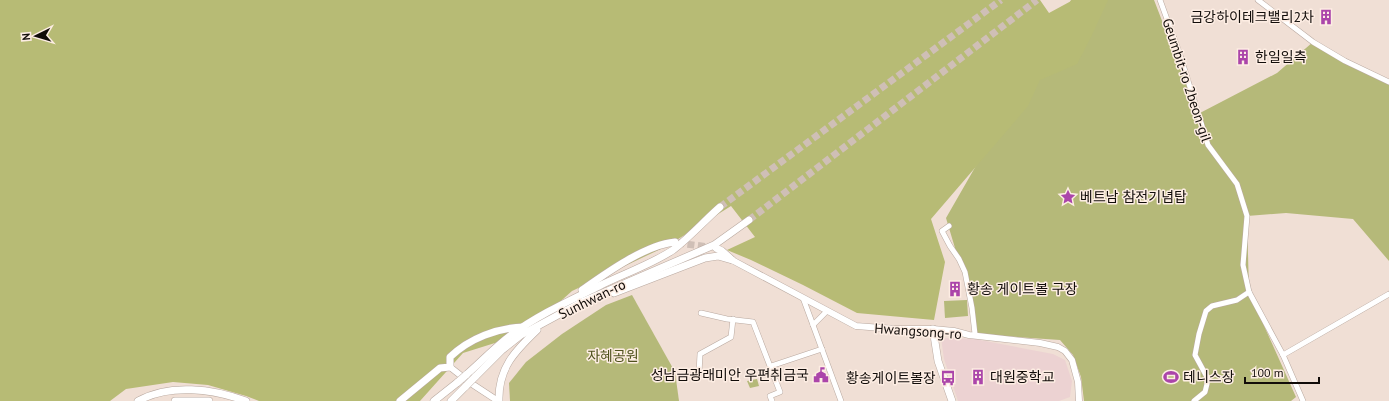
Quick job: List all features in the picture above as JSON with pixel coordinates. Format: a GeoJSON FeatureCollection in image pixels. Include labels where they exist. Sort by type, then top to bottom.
{"type":"FeatureCollection","features":[{"type":"Feature","properties":{"kind":"main road","name":"Sunhwan-ro"},"geometry":{"type":"LineString","coordinates":[[434,401],[458,382],[495,348],[525,326],[567,302],[666,254],[685,240],[720,207]]}},
{"type":"Feature","properties":{"kind":"main road","name":"Sunhwan-ro"},"geometry":{"type":"LineString","coordinates":[[451,401],[511,342],[521,335],[582,302],[714,245],[749,220]]}},
{"type":"Feature","properties":{"kind":"main road"},"geometry":{"type":"LineString","coordinates":[[567,302],[612,270],[642,253],[668,243],[675,242]]}},
{"type":"Feature","properties":{"kind":"main road"},"geometry":{"type":"LineString","coordinates":[[716,248],[732,260]]}},
{"type":"Feature","properties":{"kind":"main road"},"geometry":{"type":"LineString","coordinates":[[582,302],[625,289],[705,258],[718,256],[732,260]]}},
{"type":"Feature","properties":{"kind":"main road"},"geometry":{"type":"LineString","coordinates":[[499,401],[499,385],[511,358],[543,324]]}},
{"type":"Feature","properties":{"kind":"main road"},"geometry":{"type":"LineString","coordinates":[[400,401],[440,368],[450,367],[450,357],[470,342],[489,333],[507,328],[525,326]]}},
{"type":"Feature","properties":{"kind":"main road"},"geometry":{"type":"LineString","coordinates":[[933,329],[938,361],[952,401]]}},
{"type":"Feature","properties":{"kind":"main road"},"geometry":{"type":"LineString","coordinates":[[138,401],[165,391],[186,390],[215,393],[246,401]]}},
{"type":"Feature","properties":{"kind":"main road"},"geometry":{"type":"LineString","coordinates":[[175,401],[208,401]]}},
{"type":"Feature","properties":{"kind":"street","name":"Geumbit-ro 2beon-gil"},"geometry":{"type":"LineString","coordinates":[[1160,0],[1179,52],[1208,145],[1237,184],[1247,216],[1243,265],[1249,292],[1283,355],[1303,401]]}},
{"type":"Feature","properties":{"kind":"street"},"geometry":{"type":"LineString","coordinates":[[1258,0],[1313,42],[1345,61],[1389,82]]}},
{"type":"Feature","properties":{"kind":"street"},"geometry":{"type":"LineString","coordinates":[[948,226],[942,231],[965,272],[975,334]]}},
{"type":"Feature","properties":{"kind":"street","name":"Hwangsong-ro"},"geometry":{"type":"LineString","coordinates":[[732,260],[856,326],[895,329],[933,329],[1040,343],[1058,347],[1065,351],[1072,360],[1078,382],[1079,401]]}},
{"type":"Feature","properties":{"kind":"street"},"geometry":{"type":"LineString","coordinates":[[1194,401],[1205,392],[1208,384],[1207,377],[1195,355],[1197,341],[1206,311],[1212,306],[1236,300],[1249,292]]}},
{"type":"Feature","properties":{"kind":"street"},"geometry":{"type":"LineString","coordinates":[[1283,355],[1389,294]]}},
{"type":"Feature","properties":{"kind":"street"},"geometry":{"type":"LineString","coordinates":[[803,298],[841,401]]}},
{"type":"Feature","properties":{"kind":"street"},"geometry":{"type":"LineString","coordinates":[[813,325],[827,311]]}},
{"type":"Feature","properties":{"kind":"street"},"geometry":{"type":"LineString","coordinates":[[701,313],[733,320],[753,322],[780,392],[770,396],[772,401]]}},
{"type":"Feature","properties":{"kind":"street"},"geometry":{"type":"LineString","coordinates":[[698,373],[700,354],[731,337],[733,320]]}},
{"type":"Feature","properties":{"kind":"street"},"geometry":{"type":"LineString","coordinates":[[771,366],[822,349]]}},
{"type":"Feature","properties":{"kind":"street"},"geometry":{"type":"LineString","coordinates":[[450,367],[469,382],[499,401]]}},
{"type":"Feature","properties":{"kind":"shaded area","name":"대원중학교"},"geometry":{"type":"Polygon","coordinates":[[[941,338],[975,339],[1053,354],[1065,360],[1072,381],[1070,397],[1059,401],[958,401],[944,359],[941,338]]]}},
{"type":"Feature","properties":{"kind":"green space"},"geometry":{"type":"Polygon","coordinates":[[[0,0],[1040,0],[1049,13],[1073,0],[1108,0],[1077,64],[1040,80],[1028,106],[931,219],[945,262],[934,320],[857,313],[803,285],[727,250],[755,237],[731,206],[667,246],[572,291],[524,334],[463,353],[420,401],[259,401],[208,385],[173,382],[126,389],[110,401],[0,401],[0,0]]]}},
{"type":"Feature","properties":{"kind":"green space"},"geometry":{"type":"Polygon","coordinates":[[[1071,0],[1154,0],[1198,114],[1277,73],[1313,42],[1389,82],[1389,261],[1353,219],[1286,213],[1247,216],[1249,292],[1296,397],[1291,401],[1084,401],[1081,377],[1073,355],[1060,340],[975,334],[964,278],[946,218],[1071,0]]]}},
{"type":"Feature","properties":{"kind":"green space","name":"자혜공원"},"geometry":{"type":"Polygon","coordinates":[[[632,295],[675,372],[679,401],[510,401],[509,383],[526,362],[562,334],[606,305],[632,295]]]}},
{"type":"Feature","properties":{"kind":"green space"},"geometry":{"type":"Polygon","coordinates":[[[967,300],[968,316],[945,318],[944,301],[967,300]]]}},
{"type":"Feature","properties":{"kind":"green space"},"geometry":{"type":"Polygon","coordinates":[[[757,379],[759,386],[750,388],[747,381],[757,379]]]}},
{"type":"Feature","properties":{"kind":"tunnel"},"geometry":{"type":"LineString","coordinates":[[720,207],[1001,0]]}},
{"type":"Feature","properties":{"kind":"tunnel"},"geometry":{"type":"LineString","coordinates":[[749,220],[1037,0]]}},
{"type":"Feature","properties":{"kind":"tunnel"},"geometry":{"type":"LineString","coordinates":[[677,243],[710,247]]}},
{"type":"Feature","properties":{"kind":"place","name":"금강하이테크밸리2차"},"geometry":{"type":"Point","coordinates":[1326,17]}},
{"type":"Feature","properties":{"kind":"place","name":"한일일측"},"geometry":{"type":"Point","coordinates":[1243,57]}},
{"type":"Feature","properties":{"kind":"place","name":"베트남 참전기념탑"},"geometry":{"type":"Point","coordinates":[1068,197]}},
{"type":"Feature","properties":{"kind":"place","name":"황송 게이트볼 구장"},"geometry":{"type":"Point","coordinates":[955,289]}},
{"type":"Feature","properties":{"kind":"place","name":"성남금광래미안 우편취금국"},"geometry":{"type":"Point","coordinates":[821,375]}},
{"type":"Feature","properties":{"kind":"place","name":"대원중학교"},"geometry":{"type":"Point","coordinates":[978,377]}},
{"type":"Feature","properties":{"kind":"place","name":"테니스장"},"geometry":{"type":"Point","coordinates":[1171,377]}},
{"type":"Feature","properties":{"kind":"place","name":"황송게이트볼장"},"geometry":{"type":"Point","coordinates":[948,378]}}]}
